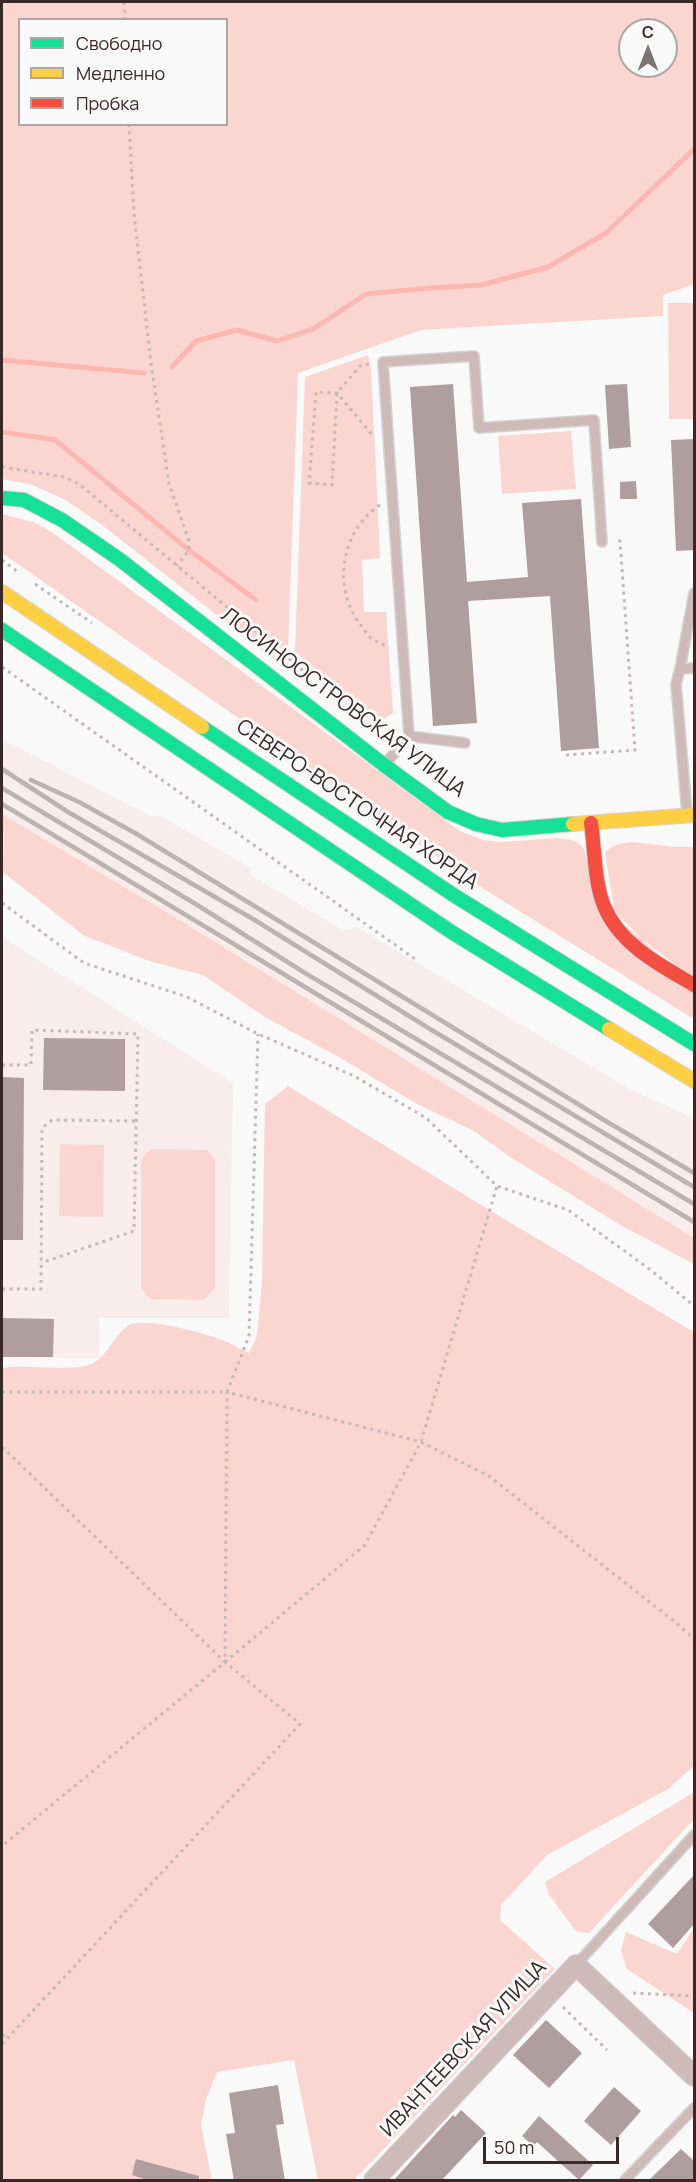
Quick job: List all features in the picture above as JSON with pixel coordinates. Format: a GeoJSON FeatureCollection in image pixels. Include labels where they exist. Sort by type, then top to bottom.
{"type":"FeatureCollection","features":[{"type":"Feature","properties":{"kind":"main road","name":"ЛОСИНООСТРОВСКАЯ УЛИЦА"},"geometry":{"type":"LineString","coordinates":[[2,498],[24,500],[62,520],[119,559],[448,812],[476,824],[502,830],[691,816]]}},
{"type":"Feature","properties":{"kind":"main road","name":"СЕВЕРО-ВОСТОЧНАЯ ХОРДА"},"geometry":{"type":"LineString","coordinates":[[2,592],[455,896],[694,1044]]}},
{"type":"Feature","properties":{"kind":"main road"},"geometry":{"type":"LineString","coordinates":[[2,630],[453,933],[694,1081]]}},
{"type":"Feature","properties":{"kind":"main road"},"geometry":{"type":"LineString","coordinates":[[591,823],[599,888],[603,905],[611,921],[632,945],[694,985]]}},
{"type":"Feature","properties":{"kind":"street","name":"ИВАНТЕЕВСКАЯ УЛИЦА"},"geometry":{"type":"LineString","coordinates":[[374,2181],[576,1965],[694,2076]]}},
{"type":"Feature","properties":{"kind":"lane"},"geometry":{"type":"LineString","coordinates":[[384,765],[409,736],[383,362],[474,356],[478,428],[594,420],[602,542]]}},
{"type":"Feature","properties":{"kind":"lane"},"geometry":{"type":"LineString","coordinates":[[691,816],[676,684],[694,593]]}},
{"type":"Feature","properties":{"kind":"lane"},"geometry":{"type":"LineString","coordinates":[[680,669],[694,668]]}},
{"type":"Feature","properties":{"kind":"lane"},"geometry":{"type":"LineString","coordinates":[[409,736],[465,743]]}},
{"type":"Feature","properties":{"kind":"lane"},"geometry":{"type":"LineString","coordinates":[[576,1965],[694,1835]]}},
{"type":"Feature","properties":{"kind":"lane"},"geometry":{"type":"LineString","coordinates":[[625,2181],[694,2108]]}},
{"type":"Feature","properties":{"kind":"path"},"geometry":{"type":"LineString","coordinates":[[124,2],[125,18]]}},
{"type":"Feature","properties":{"kind":"path"},"geometry":{"type":"LineString","coordinates":[[129,126],[134,214],[151,363],[169,484],[189,541],[189,550],[177,566]]}},
{"type":"Feature","properties":{"kind":"path"},"geometry":{"type":"LineString","coordinates":[[383,362],[360,366],[337,393],[332,484],[309,483],[316,392],[337,393],[390,455]]}},
{"type":"Feature","properties":{"kind":"path"},"geometry":{"type":"LineString","coordinates":[[2,467],[65,477],[79,484],[315,680]]}},
{"type":"Feature","properties":{"kind":"path"},"geometry":{"type":"LineString","coordinates":[[393,496],[372,510],[354,532],[344,559],[344,588],[353,615],[371,638],[404,655]]}},
{"type":"Feature","properties":{"kind":"path"},"geometry":{"type":"LineString","coordinates":[[566,755],[635,750],[620,541],[602,542]]}},
{"type":"Feature","properties":{"kind":"path"},"geometry":{"type":"LineString","coordinates":[[2,667],[418,961]]}},
{"type":"Feature","properties":{"kind":"path"},"geometry":{"type":"LineString","coordinates":[[2,903],[84,963],[187,997],[258,1034],[354,1076],[426,1118],[497,1186],[568,1210],[652,1271],[694,1306]]}},
{"type":"Feature","properties":{"kind":"path"},"geometry":{"type":"LineString","coordinates":[[2,1065],[32,1065],[32,1030],[138,1034],[135,1231],[41,1263]]}},
{"type":"Feature","properties":{"kind":"path"},"geometry":{"type":"LineString","coordinates":[[225,1662],[227,1392],[249,1336],[258,1034]]}},
{"type":"Feature","properties":{"kind":"path"},"geometry":{"type":"LineString","coordinates":[[2,1289],[41,1289],[42,1128],[52,1120],[136,1121]]}},
{"type":"Feature","properties":{"kind":"path"},"geometry":{"type":"LineString","coordinates":[[2,1846],[364,1545],[421,1442],[497,1186]]}},
{"type":"Feature","properties":{"kind":"path"},"geometry":{"type":"LineString","coordinates":[[2,1392],[227,1392],[421,1442],[489,1476],[694,1639]]}},
{"type":"Feature","properties":{"kind":"path"},"geometry":{"type":"LineString","coordinates":[[2,1447],[225,1662],[300,1724],[2,2044]]}},
{"type":"Feature","properties":{"kind":"path"},"geometry":{"type":"LineString","coordinates":[[631,1992],[694,1996]]}},
{"type":"Feature","properties":{"kind":"path"},"geometry":{"type":"LineString","coordinates":[[549,1993],[607,2050]]}},
{"type":"Feature","properties":{"kind":"path"},"geometry":{"type":"LineString","coordinates":[[2,2035],[9,2036]]}},
{"type":"Feature","properties":{"kind":"shaded area"},"geometry":{"type":"Polygon","coordinates":[[[2,2],[694,2],[694,284],[663,295],[663,316],[421,330],[298,373],[288,650],[278,663],[102,525],[67,501],[33,485],[2,479],[2,2]]]}},
{"type":"Feature","properties":{"kind":"shaded area"},"geometry":{"type":"Polygon","coordinates":[[[668,303],[694,303],[694,419],[669,419],[668,303]]]}},
{"type":"Feature","properties":{"kind":"shaded area"},"geometry":{"type":"Polygon","coordinates":[[[368,355],[371,369],[380,558],[362,560],[364,612],[386,612],[393,713],[378,723],[295,652],[305,377],[368,355]]]}},
{"type":"Feature","properties":{"kind":"shaded area"},"geometry":{"type":"Polygon","coordinates":[[[571,431],[576,489],[502,494],[498,436],[571,431]]]}},
{"type":"Feature","properties":{"kind":"shaded area"},"geometry":{"type":"Polygon","coordinates":[[[2,514],[36,523],[53,533],[460,831],[483,840],[502,842],[557,838],[579,843],[584,849],[593,889],[694,992],[694,1019],[479,886],[2,553],[2,514]]]}},
{"type":"Feature","properties":{"kind":"shaded area"},"geometry":{"type":"Polygon","coordinates":[[[2,739],[152,817],[159,815],[251,868],[249,874],[343,930],[357,927],[633,1091],[694,1118],[694,1238],[175,917],[2,814],[2,739]]]}},
{"type":"Feature","properties":{"kind":"shaded area"},"geometry":{"type":"Polygon","coordinates":[[[2,814],[175,917],[694,1238],[694,1264],[622,1226],[510,1157],[474,1131],[417,1104],[344,1060],[265,1017],[203,975],[149,961],[83,935],[3,872],[2,814]]]}},
{"type":"Feature","properties":{"kind":"shaded area"},"geometry":{"type":"Polygon","coordinates":[[[633,842],[694,847],[694,979],[616,919],[605,853],[618,844],[633,842]]]}},
{"type":"Feature","properties":{"kind":"shaded area"},"geometry":{"type":"Polygon","coordinates":[[[2,937],[233,1083],[229,1318],[99,1318],[99,1358],[2,1357],[2,937]]]}},
{"type":"Feature","properties":{"kind":"shaded area"},"geometry":{"type":"Polygon","coordinates":[[[288,1086],[504,1219],[694,1332],[694,1766],[668,1789],[547,1855],[501,1905],[500,1920],[555,1969],[354,2180],[318,2180],[294,2060],[217,2072],[206,2099],[201,2125],[212,2180],[2,2180],[2,1368],[70,1368],[89,1365],[105,1353],[127,1326],[135,1323],[160,1324],[190,1330],[225,1341],[249,1353],[257,1336],[262,1281],[265,1104],[288,1086]]]}},
{"type":"Feature","properties":{"kind":"shaded area"},"geometry":{"type":"Polygon","coordinates":[[[60,1144],[104,1145],[103,1217],[59,1216],[60,1144]]]}},
{"type":"Feature","properties":{"kind":"shaded area"},"geometry":{"type":"Polygon","coordinates":[[[150,1149],[207,1150],[215,1160],[215,1288],[203,1300],[150,1299],[141,1288],[141,1160],[150,1149]]]}},
{"type":"Feature","properties":{"kind":"shaded area"},"geometry":{"type":"Polygon","coordinates":[[[694,1792],[694,1819],[589,1933],[578,1932],[574,1929],[548,1893],[545,1882],[694,1792]]]}},
{"type":"Feature","properties":{"kind":"shaded area"},"geometry":{"type":"Polygon","coordinates":[[[694,1928],[694,2013],[627,1969],[621,1950],[626,1932],[677,1954],[694,1928]]]}},
{"type":"Feature","properties":{"kind":"building"},"geometry":{"type":"Polygon","coordinates":[[[453,384],[467,582],[528,577],[522,503],[581,499],[599,748],[561,751],[550,596],[468,601],[477,723],[433,726],[410,387],[453,384]]]}},
{"type":"Feature","properties":{"kind":"building"},"geometry":{"type":"Polygon","coordinates":[[[627,384],[631,447],[609,449],[605,385],[627,384]]]}},
{"type":"Feature","properties":{"kind":"building"},"geometry":{"type":"Polygon","coordinates":[[[694,439],[694,550],[676,551],[671,440],[694,439]]]}},
{"type":"Feature","properties":{"kind":"building"},"geometry":{"type":"Polygon","coordinates":[[[636,481],[637,499],[620,499],[620,482],[636,481]]]}},
{"type":"Feature","properties":{"kind":"building"},"geometry":{"type":"Polygon","coordinates":[[[44,1038],[125,1039],[125,1091],[43,1090],[44,1038]]]}},
{"type":"Feature","properties":{"kind":"building"},"geometry":{"type":"Polygon","coordinates":[[[2,1077],[24,1078],[23,1240],[2,1240],[2,1077]]]}},
{"type":"Feature","properties":{"kind":"building"},"geometry":{"type":"Polygon","coordinates":[[[2,1318],[54,1319],[53,1357],[2,1357],[2,1318]]]}},
{"type":"Feature","properties":{"kind":"building"},"geometry":{"type":"Polygon","coordinates":[[[694,1875],[694,1924],[673,1948],[648,1924],[694,1875]]]}},
{"type":"Feature","properties":{"kind":"building"},"geometry":{"type":"Polygon","coordinates":[[[546,2020],[582,2053],[549,2088],[513,2055],[546,2020]]]}},
{"type":"Feature","properties":{"kind":"building"},"geometry":{"type":"Polygon","coordinates":[[[278,2085],[284,2124],[276,2125],[285,2181],[234,2181],[226,2134],[235,2133],[229,2093],[278,2085]]]}},
{"type":"Feature","properties":{"kind":"building"},"geometry":{"type":"Polygon","coordinates":[[[614,2087],[641,2111],[611,2145],[584,2121],[614,2087]]]}},
{"type":"Feature","properties":{"kind":"building"},"geometry":{"type":"Polygon","coordinates":[[[461,2110],[486,2133],[441,2181],[393,2181],[453,2115],[455,2117],[461,2110]]]}},
{"type":"Feature","properties":{"kind":"building"},"geometry":{"type":"Polygon","coordinates":[[[539,2116],[593,2165],[579,2180],[537,2142],[533,2146],[522,2136],[539,2116]]]}},
{"type":"Feature","properties":{"kind":"building"},"geometry":{"type":"Polygon","coordinates":[[[681,2149],[694,2161],[694,2181],[648,2181],[681,2149]]]}},
{"type":"Feature","properties":{"kind":"building"},"geometry":{"type":"Polygon","coordinates":[[[136,2159],[199,2176],[198,2181],[151,2181],[132,2175],[136,2159]]]}},
{"type":"Feature","properties":{"kind":"waterway"},"geometry":{"type":"LineString","coordinates":[[172,367],[196,341],[237,330],[277,341],[313,329],[366,294],[481,285],[548,267],[606,233],[694,149]]}},
{"type":"Feature","properties":{"kind":"waterway"},"geometry":{"type":"LineString","coordinates":[[2,360],[144,373]]}},
{"type":"Feature","properties":{"kind":"waterway"},"geometry":{"type":"LineString","coordinates":[[2,432],[55,440],[189,550],[256,600]]}},
{"type":"Feature","properties":{"kind":"railway"},"geometry":{"type":"LineString","coordinates":[[2,769],[68,812],[253,919],[430,1029],[694,1187]]}},
{"type":"Feature","properties":{"kind":"railway"},"geometry":{"type":"LineString","coordinates":[[31,780],[79,802],[135,833],[694,1173]]}},
{"type":"Feature","properties":{"kind":"railway"},"geometry":{"type":"LineString","coordinates":[[2,788],[194,903],[305,973],[694,1204]]}},
{"type":"Feature","properties":{"kind":"railway"},"geometry":{"type":"LineString","coordinates":[[2,804],[694,1222]]}},
{"type":"Feature","properties":{"kind":"traffic: fast"},"geometry":{"type":"LineString","coordinates":[[2,498],[24,500],[62,520],[119,559],[448,812],[476,824],[502,830],[573,824]]}},
{"type":"Feature","properties":{"kind":"traffic: fast"},"geometry":{"type":"LineString","coordinates":[[2,630],[453,933],[609,1029]]}},
{"type":"Feature","properties":{"kind":"traffic: fast"},"geometry":{"type":"LineString","coordinates":[[202,727],[455,896],[694,1044]]}},
{"type":"Feature","properties":{"kind":"traffic: slow"},"geometry":{"type":"LineString","coordinates":[[2,592],[202,727]]}},
{"type":"Feature","properties":{"kind":"traffic: slow"},"geometry":{"type":"LineString","coordinates":[[573,824],[694,815]]}},
{"type":"Feature","properties":{"kind":"traffic: slow"},"geometry":{"type":"LineString","coordinates":[[609,1029],[694,1081]]}},
{"type":"Feature","properties":{"kind":"traffic: jam"},"geometry":{"type":"LineString","coordinates":[[591,823],[598,886],[611,920],[642,953],[694,985]]}}]}
